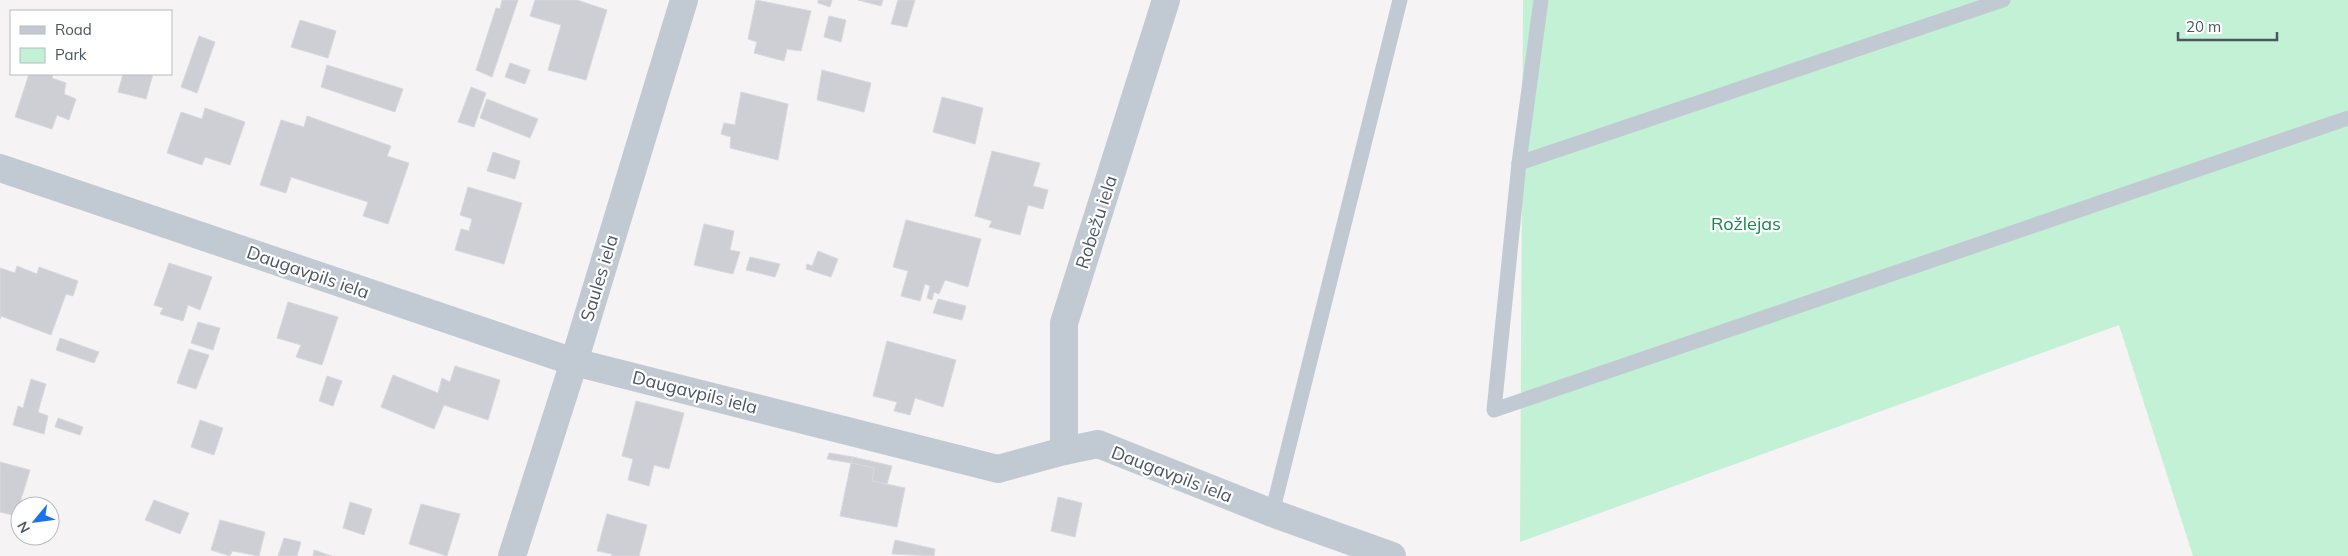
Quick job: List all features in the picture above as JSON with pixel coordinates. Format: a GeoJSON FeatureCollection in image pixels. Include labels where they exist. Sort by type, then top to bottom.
{"type":"FeatureCollection","features":[{"type":"Feature","properties":{"kind":"street","name":"Saules iela"},"geometry":{"type":"LineString","coordinates":[[512,556],[574,362],[684,0]]}},
{"type":"Feature","properties":{"kind":"street","name":"Robežu iela"},"geometry":{"type":"LineString","coordinates":[[1064,450],[1064,323],[1166,0]]}},
{"type":"Feature","properties":{"kind":"street","name":"Daugavpils iela"},"geometry":{"type":"LineString","coordinates":[[0,168],[574,362],[998,469],[1064,450],[1098,444],[1272,513],[1392,556]]}},
{"type":"Feature","properties":{"kind":"lane"},"geometry":{"type":"LineString","coordinates":[[1272,513],[1400,0]]}},
{"type":"Feature","properties":{"kind":"lane"},"geometry":{"type":"LineString","coordinates":[[1541,0],[1519,163],[1494,410],[2348,118]]}},
{"type":"Feature","properties":{"kind":"lane"},"geometry":{"type":"LineString","coordinates":[[1519,163],[1966,6],[2003,0]]}},
{"type":"Feature","properties":{"kind":"green space","name":"Rožlejas"},"geometry":{"type":"Polygon","coordinates":[[[1523,0],[2348,0],[2348,556],[2193,556],[2119,325],[1520,542],[1523,0]]]}},
{"type":"Feature","properties":{"kind":"building"},"geometry":{"type":"Polygon","coordinates":[[[502,0],[518,0],[492,77],[476,70],[496,8],[500,9],[502,0]]]}},
{"type":"Feature","properties":{"kind":"building"},"geometry":{"type":"Polygon","coordinates":[[[535,0],[577,0],[607,10],[586,80],[548,70],[561,25],[530,16],[535,0]]]}},
{"type":"Feature","properties":{"kind":"building"},"geometry":{"type":"Polygon","coordinates":[[[756,0],[811,11],[801,51],[787,49],[784,61],[754,53],[757,42],[748,39],[756,0]]]}},
{"type":"Feature","properties":{"kind":"building"},"geometry":{"type":"Polygon","coordinates":[[[818,0],[832,0],[830,7],[818,3],[818,0]]]}},
{"type":"Feature","properties":{"kind":"building"},"geometry":{"type":"Polygon","coordinates":[[[858,0],[883,0],[881,6],[858,0]]]}},
{"type":"Feature","properties":{"kind":"building"},"geometry":{"type":"Polygon","coordinates":[[[898,0],[915,0],[907,27],[891,24],[898,0]]]}},
{"type":"Feature","properties":{"kind":"building"},"geometry":{"type":"Polygon","coordinates":[[[829,16],[846,20],[841,42],[824,37],[829,16]]]}},
{"type":"Feature","properties":{"kind":"building"},"geometry":{"type":"Polygon","coordinates":[[[300,20],[336,31],[328,58],[291,47],[300,20]]]}},
{"type":"Feature","properties":{"kind":"building"},"geometry":{"type":"Polygon","coordinates":[[[199,36],[215,42],[197,93],[181,87],[199,36]]]}},
{"type":"Feature","properties":{"kind":"building"},"geometry":{"type":"Polygon","coordinates":[[[510,63],[530,70],[525,84],[505,77],[510,63]]]}},
{"type":"Feature","properties":{"kind":"building"},"geometry":{"type":"Polygon","coordinates":[[[327,65],[403,89],[395,112],[321,87],[327,65]]]}},
{"type":"Feature","properties":{"kind":"building"},"geometry":{"type":"Polygon","coordinates":[[[822,70],[871,83],[864,112],[817,100],[822,70]]]}},
{"type":"Feature","properties":{"kind":"building"},"geometry":{"type":"Polygon","coordinates":[[[29,75],[53,75],[52,78],[66,83],[64,94],[76,99],[69,120],[57,115],[52,129],[15,117],[29,75]]]}},
{"type":"Feature","properties":{"kind":"building"},"geometry":{"type":"Polygon","coordinates":[[[123,75],[153,75],[146,99],[118,92],[123,75]]]}},
{"type":"Feature","properties":{"kind":"building"},"geometry":{"type":"Polygon","coordinates":[[[471,87],[486,93],[474,127],[458,122],[471,87]]]}},
{"type":"Feature","properties":{"kind":"building"},"geometry":{"type":"Polygon","coordinates":[[[741,92],[788,104],[778,160],[730,148],[731,137],[721,134],[724,123],[735,125],[741,92]]]}},
{"type":"Feature","properties":{"kind":"building"},"geometry":{"type":"Polygon","coordinates":[[[942,97],[983,108],[975,144],[933,132],[942,97]]]}},
{"type":"Feature","properties":{"kind":"building"},"geometry":{"type":"Polygon","coordinates":[[[487,99],[538,119],[530,138],[480,118],[487,99]]]}},
{"type":"Feature","properties":{"kind":"building"},"geometry":{"type":"Polygon","coordinates":[[[205,108],[245,122],[230,165],[205,157],[202,165],[167,153],[181,112],[202,119],[205,108]]]}},
{"type":"Feature","properties":{"kind":"building"},"geometry":{"type":"Polygon","coordinates":[[[307,116],[391,146],[387,156],[409,163],[388,224],[363,216],[368,202],[291,177],[286,193],[260,185],[281,120],[304,127],[307,116]]]}},
{"type":"Feature","properties":{"kind":"building"},"geometry":{"type":"Polygon","coordinates":[[[992,151],[1040,163],[1033,186],[1048,190],[1043,209],[1028,205],[1020,235],[989,227],[992,221],[975,216],[992,151]]]}},
{"type":"Feature","properties":{"kind":"building"},"geometry":{"type":"Polygon","coordinates":[[[493,152],[520,161],[515,179],[487,171],[493,152]]]}},
{"type":"Feature","properties":{"kind":"building"},"geometry":{"type":"Polygon","coordinates":[[[468,187],[522,203],[504,264],[455,250],[461,229],[469,231],[472,219],[460,215],[468,187]]]}},
{"type":"Feature","properties":{"kind":"building"},"geometry":{"type":"Polygon","coordinates":[[[906,220],[981,239],[968,287],[945,280],[939,294],[934,292],[932,300],[927,298],[930,286],[925,284],[920,301],[901,296],[908,271],[893,267],[906,220]]]}},
{"type":"Feature","properties":{"kind":"building"},"geometry":{"type":"Polygon","coordinates":[[[704,224],[734,231],[730,250],[740,252],[733,274],[694,265],[704,224]]]}},
{"type":"Feature","properties":{"kind":"building"},"geometry":{"type":"Polygon","coordinates":[[[818,251],[838,259],[831,277],[806,269],[807,264],[812,266],[818,251]]]}},
{"type":"Feature","properties":{"kind":"building"},"geometry":{"type":"Polygon","coordinates":[[[750,257],[780,264],[775,277],[746,270],[750,257]]]}},
{"type":"Feature","properties":{"kind":"building"},"geometry":{"type":"Polygon","coordinates":[[[169,263],[212,277],[200,310],[188,305],[183,321],[160,314],[163,308],[154,305],[169,263]]]}},
{"type":"Feature","properties":{"kind":"building"},"geometry":{"type":"Polygon","coordinates":[[[17,266],[37,274],[39,267],[78,281],[73,296],[66,294],[51,335],[1,316],[0,319],[0,268],[15,273],[17,266]]]}},
{"type":"Feature","properties":{"kind":"building"},"geometry":{"type":"Polygon","coordinates":[[[938,299],[966,306],[962,320],[933,313],[938,299]]]}},
{"type":"Feature","properties":{"kind":"building"},"geometry":{"type":"Polygon","coordinates":[[[288,302],[338,317],[322,365],[296,357],[301,345],[277,338],[288,302]]]}},
{"type":"Feature","properties":{"kind":"building"},"geometry":{"type":"Polygon","coordinates":[[[198,322],[220,328],[213,350],[191,343],[198,322]]]}},
{"type":"Feature","properties":{"kind":"building"},"geometry":{"type":"Polygon","coordinates":[[[60,338],[99,352],[94,363],[56,350],[60,338]]]}},
{"type":"Feature","properties":{"kind":"building"},"geometry":{"type":"Polygon","coordinates":[[[887,341],[956,360],[943,407],[915,398],[910,415],[894,411],[897,402],[873,396],[887,341]]]}},
{"type":"Feature","properties":{"kind":"building"},"geometry":{"type":"Polygon","coordinates":[[[189,349],[209,355],[196,389],[177,383],[189,349]]]}},
{"type":"Feature","properties":{"kind":"building"},"geometry":{"type":"Polygon","coordinates":[[[455,366],[500,380],[488,420],[444,405],[434,429],[381,407],[393,375],[438,393],[442,378],[450,382],[455,366]]]}},
{"type":"Feature","properties":{"kind":"building"},"geometry":{"type":"Polygon","coordinates":[[[327,376],[342,381],[333,406],[319,401],[327,376]]]}},
{"type":"Feature","properties":{"kind":"building"},"geometry":{"type":"Polygon","coordinates":[[[31,379],[46,384],[38,412],[48,416],[44,434],[13,425],[18,406],[23,408],[31,379]]]}},
{"type":"Feature","properties":{"kind":"building"},"geometry":{"type":"Polygon","coordinates":[[[636,401],[684,413],[669,469],[654,465],[649,486],[628,480],[633,459],[622,456],[636,401]]]}},
{"type":"Feature","properties":{"kind":"building"},"geometry":{"type":"Polygon","coordinates":[[[58,418],[83,427],[80,435],[55,427],[58,418]]]}},
{"type":"Feature","properties":{"kind":"building"},"geometry":{"type":"Polygon","coordinates":[[[200,420],[223,428],[214,455],[191,447],[200,420]]]}},
{"type":"Feature","properties":{"kind":"building"},"geometry":{"type":"Polygon","coordinates":[[[829,453],[853,457],[851,463],[827,459],[829,453]]]}},
{"type":"Feature","properties":{"kind":"building"},"geometry":{"type":"Polygon","coordinates":[[[853,457],[892,466],[887,484],[872,481],[874,468],[851,463],[853,457]]]}},
{"type":"Feature","properties":{"kind":"building"},"geometry":{"type":"Polygon","coordinates":[[[0,462],[30,470],[22,496],[10,496],[10,514],[0,512],[0,462]]]}},
{"type":"Feature","properties":{"kind":"building"},"geometry":{"type":"Polygon","coordinates":[[[851,463],[874,468],[872,481],[905,488],[897,527],[840,516],[851,463]]]}},
{"type":"Feature","properties":{"kind":"building"},"geometry":{"type":"Polygon","coordinates":[[[1058,497],[1082,503],[1075,537],[1051,531],[1058,497]]]}},
{"type":"Feature","properties":{"kind":"building"},"geometry":{"type":"Polygon","coordinates":[[[154,500],[189,513],[180,534],[145,520],[154,500]]]}},
{"type":"Feature","properties":{"kind":"building"},"geometry":{"type":"Polygon","coordinates":[[[350,502],[372,509],[364,535],[343,528],[350,502]]]}},
{"type":"Feature","properties":{"kind":"building"},"geometry":{"type":"Polygon","coordinates":[[[421,504],[460,514],[447,556],[409,544],[421,504]]]}},
{"type":"Feature","properties":{"kind":"building"},"geometry":{"type":"Polygon","coordinates":[[[607,514],[647,525],[639,556],[611,556],[612,554],[597,551],[607,514]]]}},
{"type":"Feature","properties":{"kind":"building"},"geometry":{"type":"Polygon","coordinates":[[[220,520],[265,532],[259,556],[232,551],[230,556],[211,550],[220,520]]]}},
{"type":"Feature","properties":{"kind":"building"},"geometry":{"type":"Polygon","coordinates":[[[284,538],[301,542],[297,556],[278,556],[284,538]]]}},
{"type":"Feature","properties":{"kind":"building"},"geometry":{"type":"Polygon","coordinates":[[[895,540],[935,549],[934,556],[892,554],[895,540]]]}},
{"type":"Feature","properties":{"kind":"building"},"geometry":{"type":"Polygon","coordinates":[[[314,550],[332,556],[313,556],[314,550]]]}}]}
